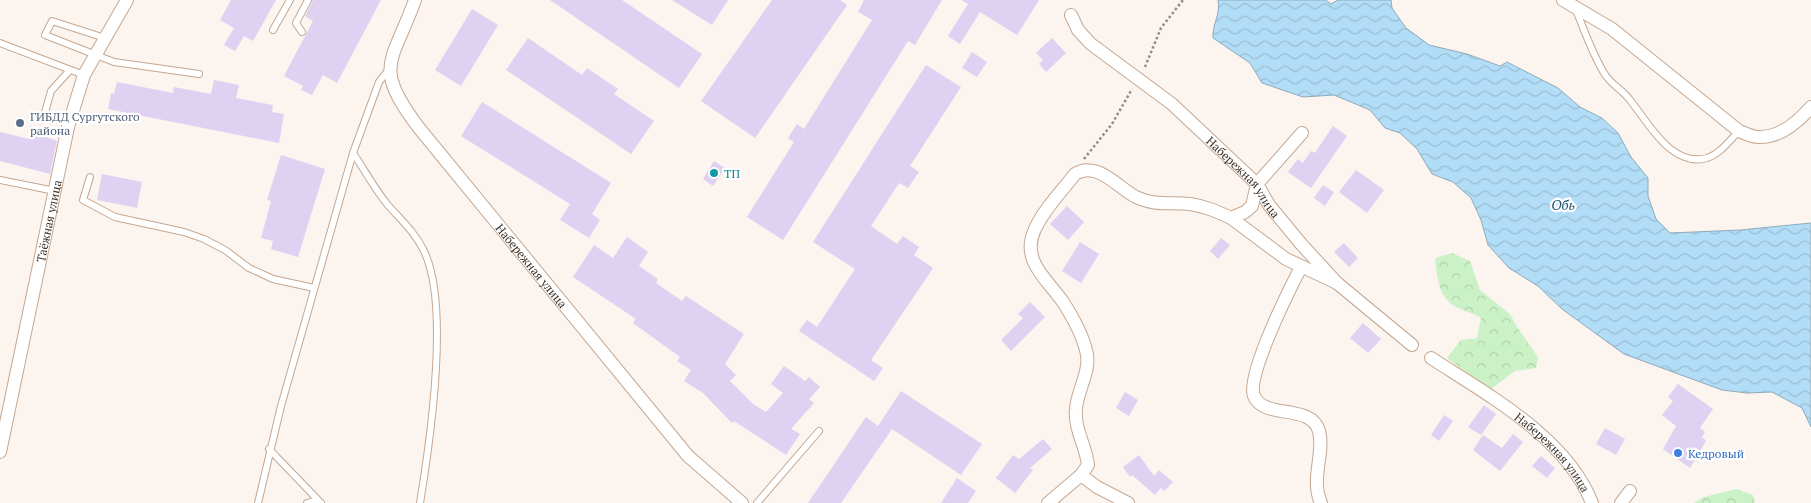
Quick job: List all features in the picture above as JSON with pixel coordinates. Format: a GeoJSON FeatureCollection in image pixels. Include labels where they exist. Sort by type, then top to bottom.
{"type":"FeatureCollection","features":[{"type":"Feature","properties":{"kind":"street","name":"Таёжная улица"},"geometry":{"type":"LineString","coordinates":[[0,452],[68,128],[84,75],[127,0]]}},
{"type":"Feature","properties":{"kind":"street","name":"Набережная улица"},"geometry":{"type":"LineString","coordinates":[[415,0],[392,53],[390,68],[396,95],[419,128],[688,456],[742,503]]}},
{"type":"Feature","properties":{"kind":"street"},"geometry":{"type":"LineString","coordinates":[[1563,0],[1612,29],[1739,131],[1758,137],[1784,130],[1796,124],[1811,107]]}},
{"type":"Feature","properties":{"kind":"street","name":"Набережная улица"},"geometry":{"type":"LineString","coordinates":[[1071,15],[1078,30],[1091,44],[1172,104],[1256,184],[1269,205],[1296,238],[1337,282],[1412,345]]}},
{"type":"Feature","properties":{"kind":"street"},"geometry":{"type":"LineString","coordinates":[[1231,218],[1245,212],[1252,206],[1256,184],[1302,133]]}},
{"type":"Feature","properties":{"kind":"street"},"geometry":{"type":"LineString","coordinates":[[1048,503],[1081,475],[1088,465],[1076,422],[1076,408],[1086,369],[1087,352],[1063,302],[1040,275],[1030,252],[1031,241],[1040,220],[1075,174],[1082,169],[1093,170],[1136,197],[1153,202],[1203,207],[1231,218],[1301,267],[1337,282]]}},
{"type":"Feature","properties":{"kind":"street"},"geometry":{"type":"LineString","coordinates":[[1301,267],[1262,354],[1253,390],[1254,396],[1264,406],[1300,415],[1314,423],[1319,432],[1316,480],[1321,503]]}},
{"type":"Feature","properties":{"kind":"street","name":"Набережная улица"},"geometry":{"type":"LineString","coordinates":[[1431,358],[1522,420],[1558,449],[1580,476],[1592,503]]}},
{"type":"Feature","properties":{"kind":"street"},"geometry":{"type":"LineString","coordinates":[[1081,475],[1097,487],[1128,503]]}},
{"type":"Feature","properties":{"kind":"street"},"geometry":{"type":"LineString","coordinates":[[1620,503],[1630,491]]}},
{"type":"Feature","properties":{"kind":"lane"},"geometry":{"type":"LineString","coordinates":[[273,30],[290,0]]}},
{"type":"Feature","properties":{"kind":"lane"},"geometry":{"type":"LineString","coordinates":[[302,32],[296,23],[308,0]]}},
{"type":"Feature","properties":{"kind":"lane"},"geometry":{"type":"LineString","coordinates":[[1575,7],[1595,56],[1612,84],[1625,93],[1651,129],[1670,148],[1697,160],[1709,158],[1718,152],[1739,131]]}},
{"type":"Feature","properties":{"kind":"lane"},"geometry":{"type":"LineString","coordinates":[[105,38],[52,21],[45,35],[95,56],[145,68],[198,74]]}},
{"type":"Feature","properties":{"kind":"lane"},"geometry":{"type":"LineString","coordinates":[[0,43],[84,75]]}},
{"type":"Feature","properties":{"kind":"lane"},"geometry":{"type":"LineString","coordinates":[[258,503],[269,449],[353,153],[379,82],[390,68]]}},
{"type":"Feature","properties":{"kind":"lane"},"geometry":{"type":"LineString","coordinates":[[44,116],[51,90],[70,70]]}},
{"type":"Feature","properties":{"kind":"lane"},"geometry":{"type":"LineString","coordinates":[[353,153],[386,202],[414,232],[424,251],[433,276],[436,304],[435,378],[420,503]]}},
{"type":"Feature","properties":{"kind":"lane"},"geometry":{"type":"LineString","coordinates":[[90,177],[83,200],[114,217],[184,232],[204,239],[249,268],[273,278],[314,288]]}},
{"type":"Feature","properties":{"kind":"lane"},"geometry":{"type":"LineString","coordinates":[[0,180],[55,191]]}},
{"type":"Feature","properties":{"kind":"lane"},"geometry":{"type":"LineString","coordinates":[[757,503],[819,431]]}},
{"type":"Feature","properties":{"kind":"lane"},"geometry":{"type":"LineString","coordinates":[[269,449],[319,502]]}},
{"type":"Feature","properties":{"kind":"lane"},"geometry":{"type":"LineString","coordinates":[[307,503],[319,502]]}},
{"type":"Feature","properties":{"kind":"green space"},"geometry":{"type":"Polygon","coordinates":[[[1452,253],[1470,261],[1480,290],[1510,314],[1538,357],[1536,368],[1515,371],[1491,389],[1447,358],[1461,340],[1477,338],[1481,318],[1450,303],[1442,292],[1435,258],[1452,253]]]}},
{"type":"Feature","properties":{"kind":"green space"},"geometry":{"type":"Polygon","coordinates":[[[1736,489],[1753,495],[1755,503],[1694,503],[1704,497],[1736,489]]]}},
{"type":"Feature","properties":{"kind":"water","name":"Обь"},"geometry":{"type":"Polygon","coordinates":[[[1218,0],[1326,0],[1331,4],[1338,0],[1391,0],[1392,8],[1406,28],[1429,45],[1467,54],[1500,66],[1507,62],[1558,88],[1580,107],[1602,118],[1618,133],[1631,157],[1648,178],[1648,196],[1656,219],[1670,233],[1740,230],[1811,223],[1811,427],[1802,408],[1772,392],[1747,393],[1722,390],[1624,354],[1562,309],[1538,286],[1509,268],[1488,245],[1481,220],[1471,198],[1453,182],[1432,174],[1417,149],[1400,133],[1385,128],[1370,110],[1334,95],[1303,97],[1262,83],[1250,63],[1213,38],[1219,5],[1218,0]]]}},
{"type":"Feature","properties":{"kind":"building"},"geometry":{"type":"Polygon","coordinates":[[[231,0],[276,0],[253,41],[244,36],[235,51],[224,45],[234,28],[220,20],[231,0]]]}},
{"type":"Feature","properties":{"kind":"building"},"geometry":{"type":"Polygon","coordinates":[[[313,0],[381,0],[337,83],[323,75],[312,95],[301,90],[303,86],[284,76],[313,21],[305,16],[313,0]]]}},
{"type":"Feature","properties":{"kind":"building"},"geometry":{"type":"Polygon","coordinates":[[[550,0],[622,0],[702,54],[679,88],[550,0]]]}},
{"type":"Feature","properties":{"kind":"building"},"geometry":{"type":"Polygon","coordinates":[[[672,0],[728,0],[712,25],[672,0]]]}},
{"type":"Feature","properties":{"kind":"building"},"geometry":{"type":"Polygon","coordinates":[[[772,0],[840,0],[847,5],[755,138],[701,101],[772,0]]]}},
{"type":"Feature","properties":{"kind":"building"},"geometry":{"type":"Polygon","coordinates":[[[864,0],[942,0],[915,45],[908,41],[783,240],[747,217],[794,142],[788,138],[797,124],[804,129],[872,20],[858,12],[864,0]]]}},
{"type":"Feature","properties":{"kind":"building"},"geometry":{"type":"Polygon","coordinates":[[[961,0],[1039,0],[1017,35],[980,12],[960,44],[948,36],[968,4],[961,0]]]}},
{"type":"Feature","properties":{"kind":"building"},"geometry":{"type":"Polygon","coordinates":[[[472,9],[498,25],[461,86],[435,70],[472,9]]]}},
{"type":"Feature","properties":{"kind":"building"},"geometry":{"type":"Polygon","coordinates":[[[528,38],[582,75],[587,68],[618,89],[614,94],[654,121],[631,154],[506,70],[528,38]]]}},
{"type":"Feature","properties":{"kind":"building"},"geometry":{"type":"Polygon","coordinates":[[[1052,38],[1066,53],[1046,72],[1039,64],[1043,60],[1036,53],[1052,38]]]}},
{"type":"Feature","properties":{"kind":"building"},"geometry":{"type":"Polygon","coordinates":[[[972,52],[987,62],[977,77],[962,68],[972,52]]]}},
{"type":"Feature","properties":{"kind":"building"},"geometry":{"type":"Polygon","coordinates":[[[926,65],[961,87],[910,166],[919,172],[908,188],[899,183],[871,226],[897,244],[903,236],[919,247],[914,255],[933,268],[871,360],[883,368],[874,381],[799,331],[807,320],[817,327],[855,269],[813,242],[926,65]]]}},
{"type":"Feature","properties":{"kind":"building"},"geometry":{"type":"Polygon","coordinates":[[[214,80],[239,85],[236,98],[273,105],[272,112],[284,114],[279,143],[108,109],[111,93],[114,94],[117,82],[173,93],[174,87],[211,94],[214,80]]]}},
{"type":"Feature","properties":{"kind":"building"},"geometry":{"type":"Polygon","coordinates":[[[482,102],[611,183],[592,214],[600,220],[589,238],[560,220],[570,204],[461,136],[482,102]]]}},
{"type":"Feature","properties":{"kind":"building"},"geometry":{"type":"Polygon","coordinates":[[[1333,126],[1347,136],[1311,188],[1288,172],[1298,159],[1303,163],[1311,151],[1315,153],[1333,126]]]}},
{"type":"Feature","properties":{"kind":"building"},"geometry":{"type":"Polygon","coordinates":[[[30,131],[57,141],[50,174],[0,161],[0,132],[28,139],[30,131]]]}},
{"type":"Feature","properties":{"kind":"building"},"geometry":{"type":"Polygon","coordinates":[[[281,155],[325,169],[298,257],[271,249],[273,241],[261,238],[271,201],[267,200],[281,155]]]}},
{"type":"Feature","properties":{"kind":"building","name":"ТП"},"geometry":{"type":"Polygon","coordinates":[[[714,161],[725,168],[713,186],[703,179],[714,161]]]}},
{"type":"Feature","properties":{"kind":"building"},"geometry":{"type":"Polygon","coordinates":[[[1356,170],[1384,190],[1367,213],[1339,192],[1356,170]]]}},
{"type":"Feature","properties":{"kind":"building"},"geometry":{"type":"Polygon","coordinates":[[[102,174],[142,182],[137,208],[97,200],[102,174]]]}},
{"type":"Feature","properties":{"kind":"building"},"geometry":{"type":"Polygon","coordinates":[[[1323,185],[1334,192],[1325,206],[1314,198],[1323,185]]]}},
{"type":"Feature","properties":{"kind":"building"},"geometry":{"type":"Polygon","coordinates":[[[1067,206],[1084,222],[1068,240],[1050,224],[1067,206]]]}},
{"type":"Feature","properties":{"kind":"building"},"geometry":{"type":"Polygon","coordinates":[[[627,237],[648,252],[639,266],[658,279],[656,283],[682,301],[686,296],[744,334],[725,364],[736,375],[730,381],[753,404],[766,412],[783,393],[771,384],[784,366],[805,381],[809,377],[820,387],[809,399],[814,403],[791,429],[800,434],[786,455],[734,421],[732,423],[703,393],[684,381],[691,370],[677,361],[680,357],[633,323],[636,319],[573,277],[594,245],[613,258],[627,237]]]}},
{"type":"Feature","properties":{"kind":"building"},"geometry":{"type":"Polygon","coordinates":[[[1221,238],[1230,245],[1218,259],[1210,251],[1221,238]]]}},
{"type":"Feature","properties":{"kind":"building"},"geometry":{"type":"Polygon","coordinates":[[[1080,242],[1099,254],[1081,283],[1062,271],[1080,242]]]}},
{"type":"Feature","properties":{"kind":"building"},"geometry":{"type":"Polygon","coordinates":[[[1344,243],[1358,258],[1349,267],[1334,252],[1344,243]]]}},
{"type":"Feature","properties":{"kind":"building"},"geometry":{"type":"Polygon","coordinates":[[[1030,302],[1045,317],[1011,351],[1001,340],[1023,318],[1018,314],[1030,302]]]}},
{"type":"Feature","properties":{"kind":"building"},"geometry":{"type":"Polygon","coordinates":[[[1363,323],[1381,339],[1368,353],[1350,338],[1363,323]]]}},
{"type":"Feature","properties":{"kind":"building"},"geometry":{"type":"Polygon","coordinates":[[[1678,384],[1713,409],[1700,428],[1705,432],[1702,437],[1706,441],[1690,468],[1663,449],[1676,426],[1662,415],[1673,401],[1668,397],[1678,384]]]}},
{"type":"Feature","properties":{"kind":"building"},"geometry":{"type":"Polygon","coordinates":[[[901,391],[982,444],[961,475],[892,429],[841,503],[808,503],[866,417],[878,426],[901,391]]]}},
{"type":"Feature","properties":{"kind":"building"},"geometry":{"type":"Polygon","coordinates":[[[1125,392],[1138,400],[1129,416],[1116,408],[1125,392]]]}},
{"type":"Feature","properties":{"kind":"building"},"geometry":{"type":"Polygon","coordinates":[[[1484,405],[1496,414],[1481,435],[1468,427],[1484,405]]]}},
{"type":"Feature","properties":{"kind":"building"},"geometry":{"type":"Polygon","coordinates":[[[1444,415],[1453,421],[1439,441],[1431,435],[1444,415]]]}},
{"type":"Feature","properties":{"kind":"building"},"geometry":{"type":"Polygon","coordinates":[[[1605,428],[1625,439],[1616,455],[1596,444],[1605,428]]]}},
{"type":"Feature","properties":{"kind":"building"},"geometry":{"type":"Polygon","coordinates":[[[1513,434],[1523,442],[1500,471],[1473,450],[1483,435],[1502,448],[1513,434]]]}},
{"type":"Feature","properties":{"kind":"building"},"geometry":{"type":"Polygon","coordinates":[[[1043,439],[1052,449],[1030,468],[1033,470],[1015,493],[996,478],[1013,455],[1019,459],[1043,439]]]}},
{"type":"Feature","properties":{"kind":"building"},"geometry":{"type":"Polygon","coordinates":[[[1139,455],[1154,476],[1159,470],[1173,482],[1164,491],[1161,488],[1155,495],[1132,475],[1130,477],[1123,467],[1139,455]]]}},
{"type":"Feature","properties":{"kind":"building"},"geometry":{"type":"Polygon","coordinates":[[[1541,456],[1555,468],[1547,478],[1532,466],[1541,456]]]}},
{"type":"Feature","properties":{"kind":"building"},"geometry":{"type":"Polygon","coordinates":[[[957,478],[976,491],[968,503],[941,503],[957,478]]]}},
{"type":"Feature","properties":{"kind":"place","name":"ГИБДД Сургутского района"},"geometry":{"type":"Point","coordinates":[20,123]}},
{"type":"Feature","properties":{"kind":"place","name":"ТП"},"geometry":{"type":"Point","coordinates":[714,173]}},
{"type":"Feature","properties":{"kind":"place","name":"Кедровый"},"geometry":{"type":"Point","coordinates":[1678,453]}}]}
